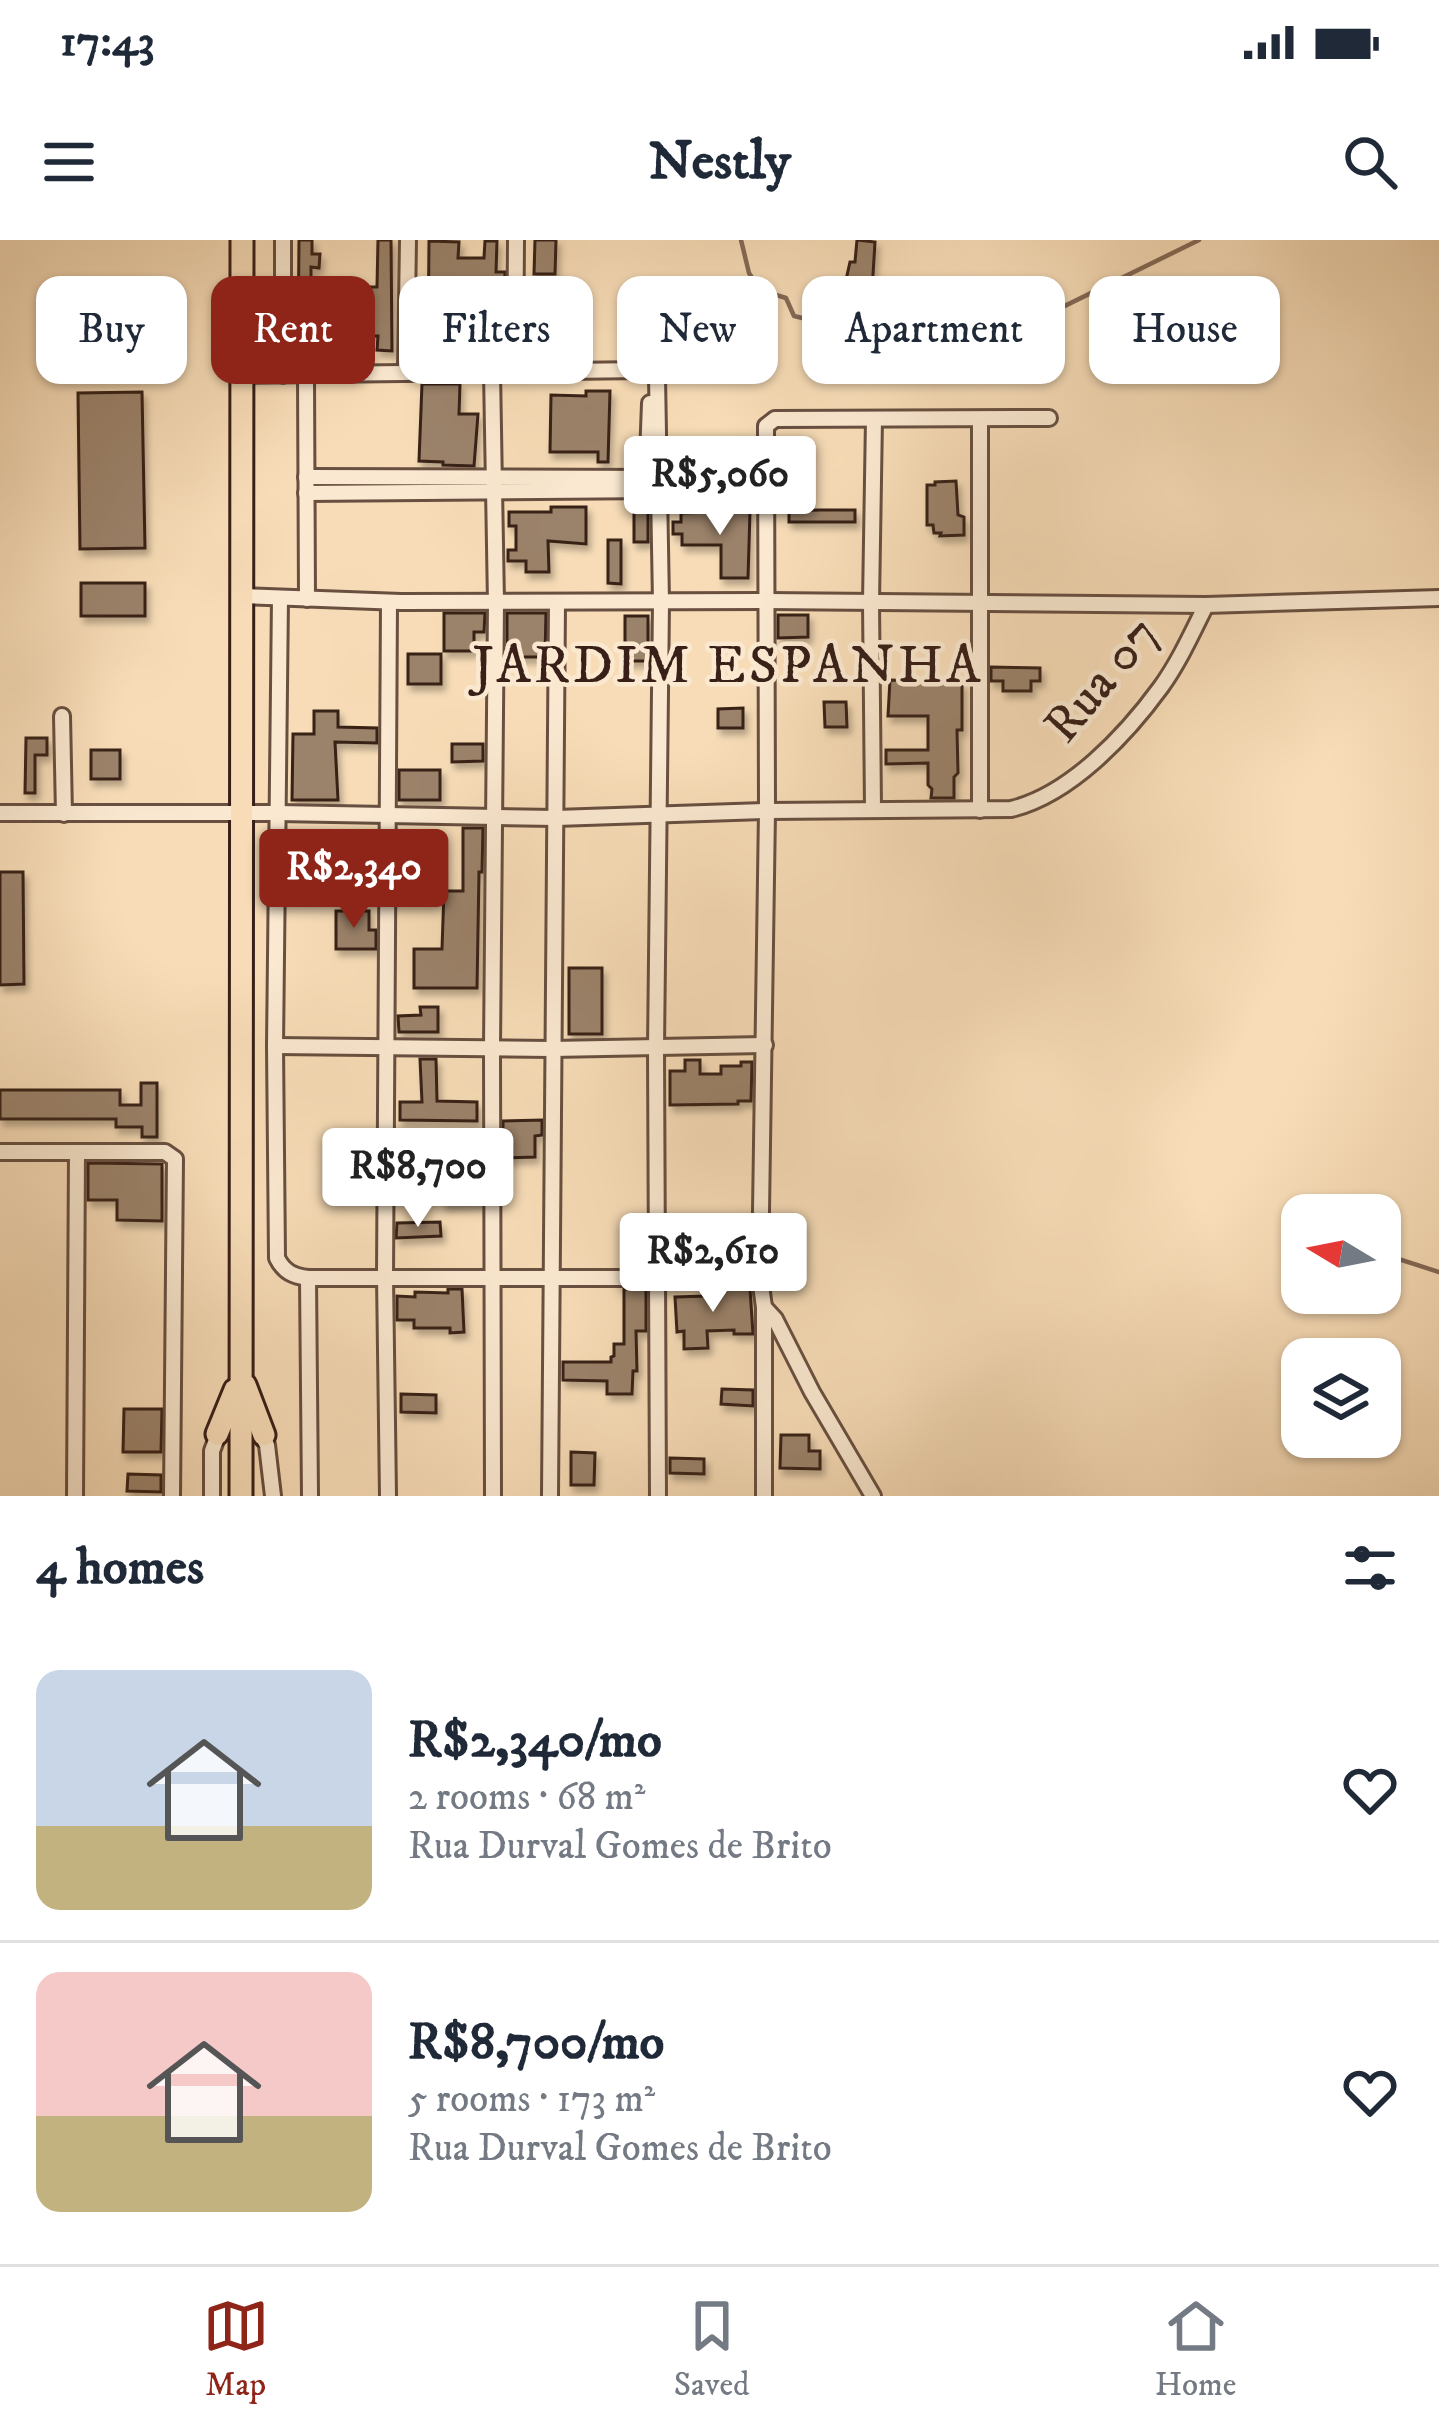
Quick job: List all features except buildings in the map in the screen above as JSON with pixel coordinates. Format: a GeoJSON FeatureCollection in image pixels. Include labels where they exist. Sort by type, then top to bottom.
{"type":"FeatureCollection","features":[{"type":"Feature","properties":{"kind":"main road"},"geometry":{"type":"LineString","coordinates":[[242,240],[242,276]]}},
{"type":"Feature","properties":{"kind":"main road"},"geometry":{"type":"LineString","coordinates":[[241,1496],[243,384]]}},
{"type":"Feature","properties":{"kind":"main road"},"geometry":{"type":"LineString","coordinates":[[217,1434],[240,1376]]}},
{"type":"Feature","properties":{"kind":"main road"},"geometry":{"type":"LineString","coordinates":[[240,1376],[264,1435]]}},
{"type":"Feature","properties":{"kind":"street"},"geometry":{"type":"LineString","coordinates":[[283,240],[283,276]]}},
{"type":"Feature","properties":{"kind":"street"},"geometry":{"type":"LineString","coordinates":[[407,276],[408,240]]}},
{"type":"Feature","properties":{"kind":"street"},"geometry":{"type":"LineString","coordinates":[[516,240],[516,276]]}},
{"type":"Feature","properties":{"kind":"street"},"geometry":{"type":"LineString","coordinates":[[593,372],[652,371],[658,381],[656,488],[662,602],[656,1048],[658,1496]]}},
{"type":"Feature","properties":{"kind":"street"},"geometry":{"type":"LineString","coordinates":[[306,384],[307,599]]}},
{"type":"Feature","properties":{"kind":"street"},"geometry":{"type":"LineString","coordinates":[[492,384],[496,603],[493,1496]]}},
{"type":"Feature","properties":{"kind":"street"},"geometry":{"type":"LineString","coordinates":[[764,1496],[760,1278],[767,811],[765,430],[775,419],[1049,418]]}},
{"type":"Feature","properties":{"kind":"street"},"geometry":{"type":"LineString","coordinates":[[873,809],[874,419]]}},
{"type":"Feature","properties":{"kind":"street"},"geometry":{"type":"LineString","coordinates":[[0,813],[556,818],[980,810],[980,419]]}},
{"type":"Feature","properties":{"kind":"street"},"geometry":{"type":"LineString","coordinates":[[306,485],[656,488],[764,499]]}},
{"type":"Feature","properties":{"kind":"street"},"geometry":{"type":"LineString","coordinates":[[243,596],[389,602],[1206,605],[1439,598]]}},
{"type":"Feature","properties":{"kind":"street"},"geometry":{"type":"LineString","coordinates":[[280,598],[277,1258],[287,1272],[308,1278],[760,1278]]}},
{"type":"Feature","properties":{"kind":"street"},"geometry":{"type":"LineString","coordinates":[[388,1496],[389,602]]}},
{"type":"Feature","properties":{"kind":"street"},"geometry":{"type":"LineString","coordinates":[[550,1496],[557,603]]}},
{"type":"Feature","properties":{"kind":"street","name":"Rua 07"},"geometry":{"type":"LineString","coordinates":[[980,810],[1011,809],[1047,797],[1109,746],[1149,702],[1185,649],[1206,605]]}},
{"type":"Feature","properties":{"kind":"street"},"geometry":{"type":"LineString","coordinates":[[62,716],[64,814]]}},
{"type":"Feature","properties":{"kind":"street"},"geometry":{"type":"LineString","coordinates":[[275,1046],[765,1046]]}},
{"type":"Feature","properties":{"kind":"street"},"geometry":{"type":"LineString","coordinates":[[0,1152],[165,1153],[175,1159],[172,1496]]}},
{"type":"Feature","properties":{"kind":"street"},"geometry":{"type":"LineString","coordinates":[[75,1496],[77,1152]]}},
{"type":"Feature","properties":{"kind":"street"},"geometry":{"type":"LineString","coordinates":[[308,1278],[310,1496]]}},
{"type":"Feature","properties":{"kind":"street"},"geometry":{"type":"LineString","coordinates":[[764,1307],[873,1496]]}},
{"type":"Feature","properties":{"kind":"street"},"geometry":{"type":"LineString","coordinates":[[212,1496],[212,1451],[217,1434],[240,1423],[264,1435],[273,1496]]}},
{"type":"Feature","properties":{"kind":"waterway"},"geometry":{"type":"LineString","coordinates":[[741,240],[751,276]]}},
{"type":"Feature","properties":{"kind":"waterway"},"geometry":{"type":"LineString","coordinates":[[778,296],[786,298],[794,316],[893,340],[973,351],[1199,240]]}},
{"type":"Feature","properties":{"kind":"waterway"},"geometry":{"type":"LineString","coordinates":[[1401,1260],[1439,1272]]}},
{"type":"Feature","properties":{"kind":"district","name":"JARDIM ESPANHA"},"geometry":{"type":"Point","coordinates":[728,666]}}]}
